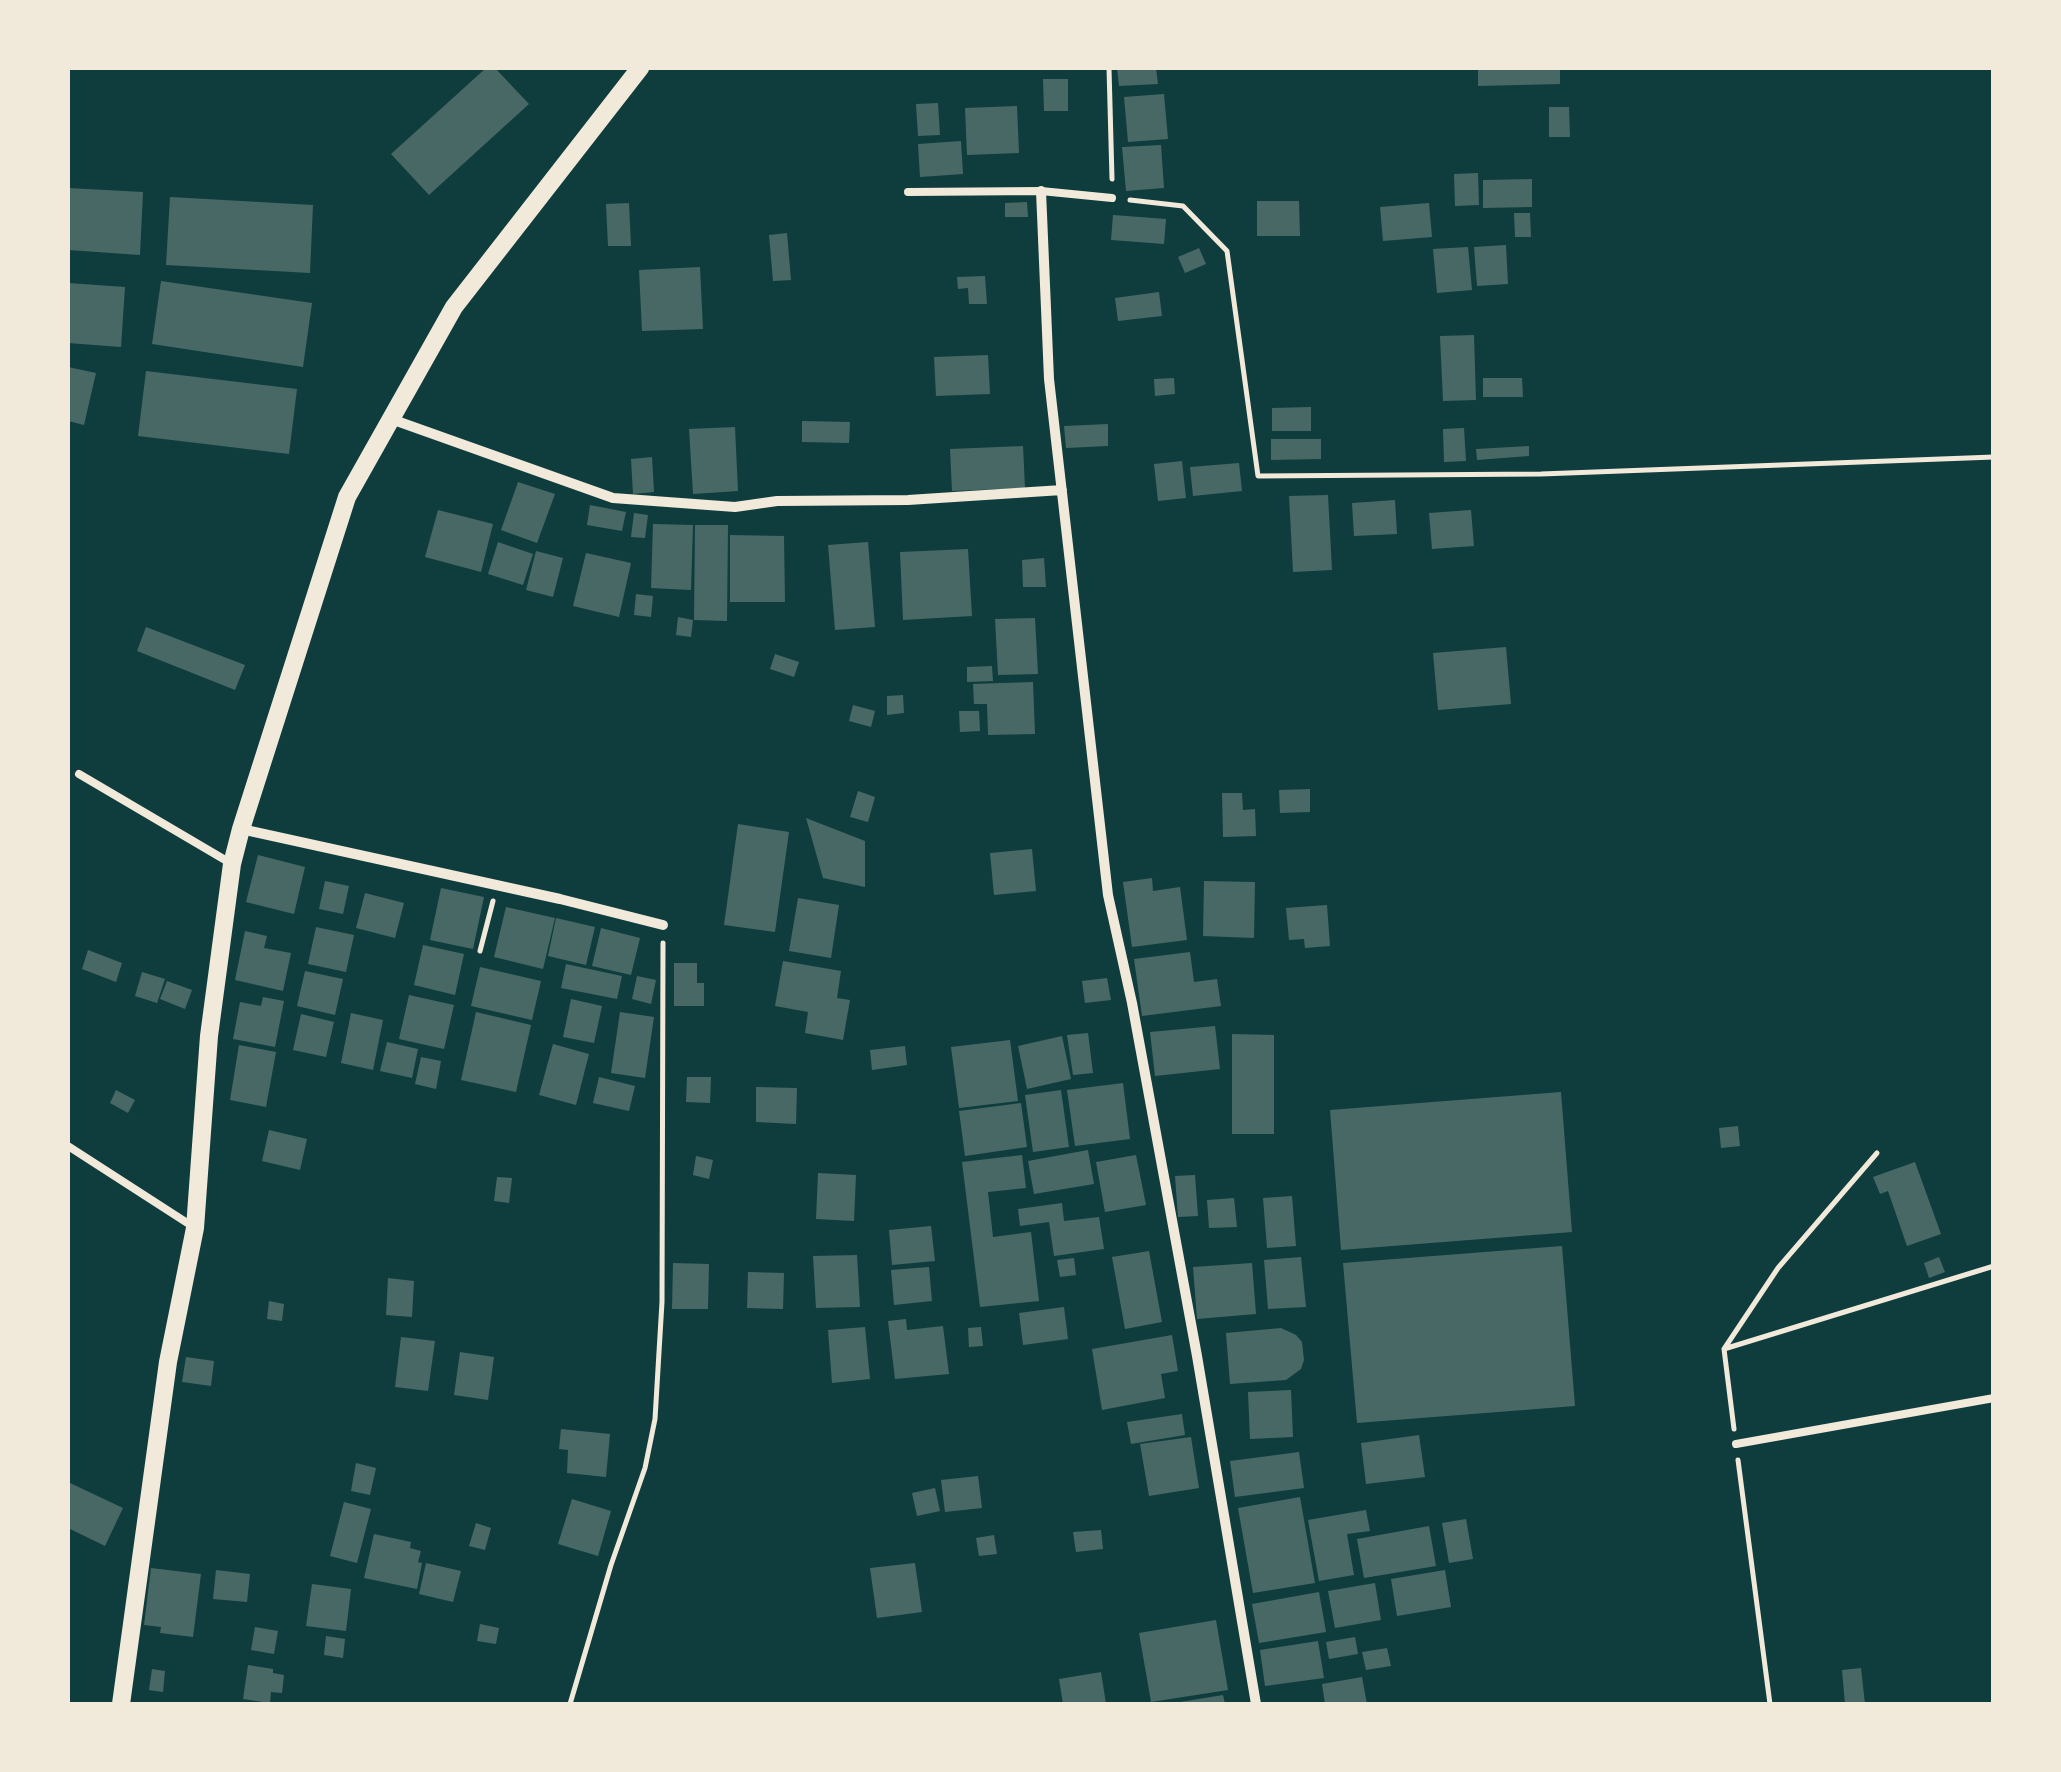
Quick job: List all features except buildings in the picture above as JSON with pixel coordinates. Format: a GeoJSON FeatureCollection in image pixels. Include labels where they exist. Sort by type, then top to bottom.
{"type":"FeatureCollection","features":[{"type":"Feature","properties":{"kind":"street"},"geometry":{"type":"LineString","coordinates":[[121,1704],[168,1362],[196,1228],[209,1036],[232,864],[241,830],[347,497],[454,307],[640,68]]}},
{"type":"Feature","properties":{"kind":"street"},"geometry":{"type":"LineString","coordinates":[[1041,192],[1049,380],[1108,895],[1132,1003],[1197,1356],[1256,1704]]}},
{"type":"Feature","properties":{"kind":"street"},"geometry":{"type":"LineString","coordinates":[[391,420],[613,498],[735,506],[1062,490]]}},
{"type":"Feature","properties":{"kind":"street"},"geometry":{"type":"LineString","coordinates":[[241,830],[560,899],[663,926]]}},
{"type":"Feature","properties":{"kind":"lane"},"geometry":{"type":"LineString","coordinates":[[908,192],[1041,192],[1112,198]]}},
{"type":"Feature","properties":{"kind":"lane"},"geometry":{"type":"LineString","coordinates":[[78,774],[232,864]]}},
{"type":"Feature","properties":{"kind":"lane"},"geometry":{"type":"LineString","coordinates":[[68,1146],[196,1228]]}},
{"type":"Feature","properties":{"kind":"lane"},"geometry":{"type":"LineString","coordinates":[[1736,1444],[1994,1398]]}},
{"type":"Feature","properties":{"kind":"path"},"geometry":{"type":"LineString","coordinates":[[1109,68],[1112,198],[1183,206],[1228,250],[1258,476],[1541,474],[1994,457]]}},
{"type":"Feature","properties":{"kind":"path"},"geometry":{"type":"LineString","coordinates":[[480,951],[497,887]]}},
{"type":"Feature","properties":{"kind":"path"},"geometry":{"type":"LineString","coordinates":[[570,1704],[611,1565],[646,1468],[654,1419],[662,1302],[663,926]]}},
{"type":"Feature","properties":{"kind":"path"},"geometry":{"type":"LineString","coordinates":[[1770,1704],[1724,1349],[1778,1268],[1878,1153]]}},
{"type":"Feature","properties":{"kind":"path"},"geometry":{"type":"LineString","coordinates":[[1724,1349],[1994,1266]]}}]}
